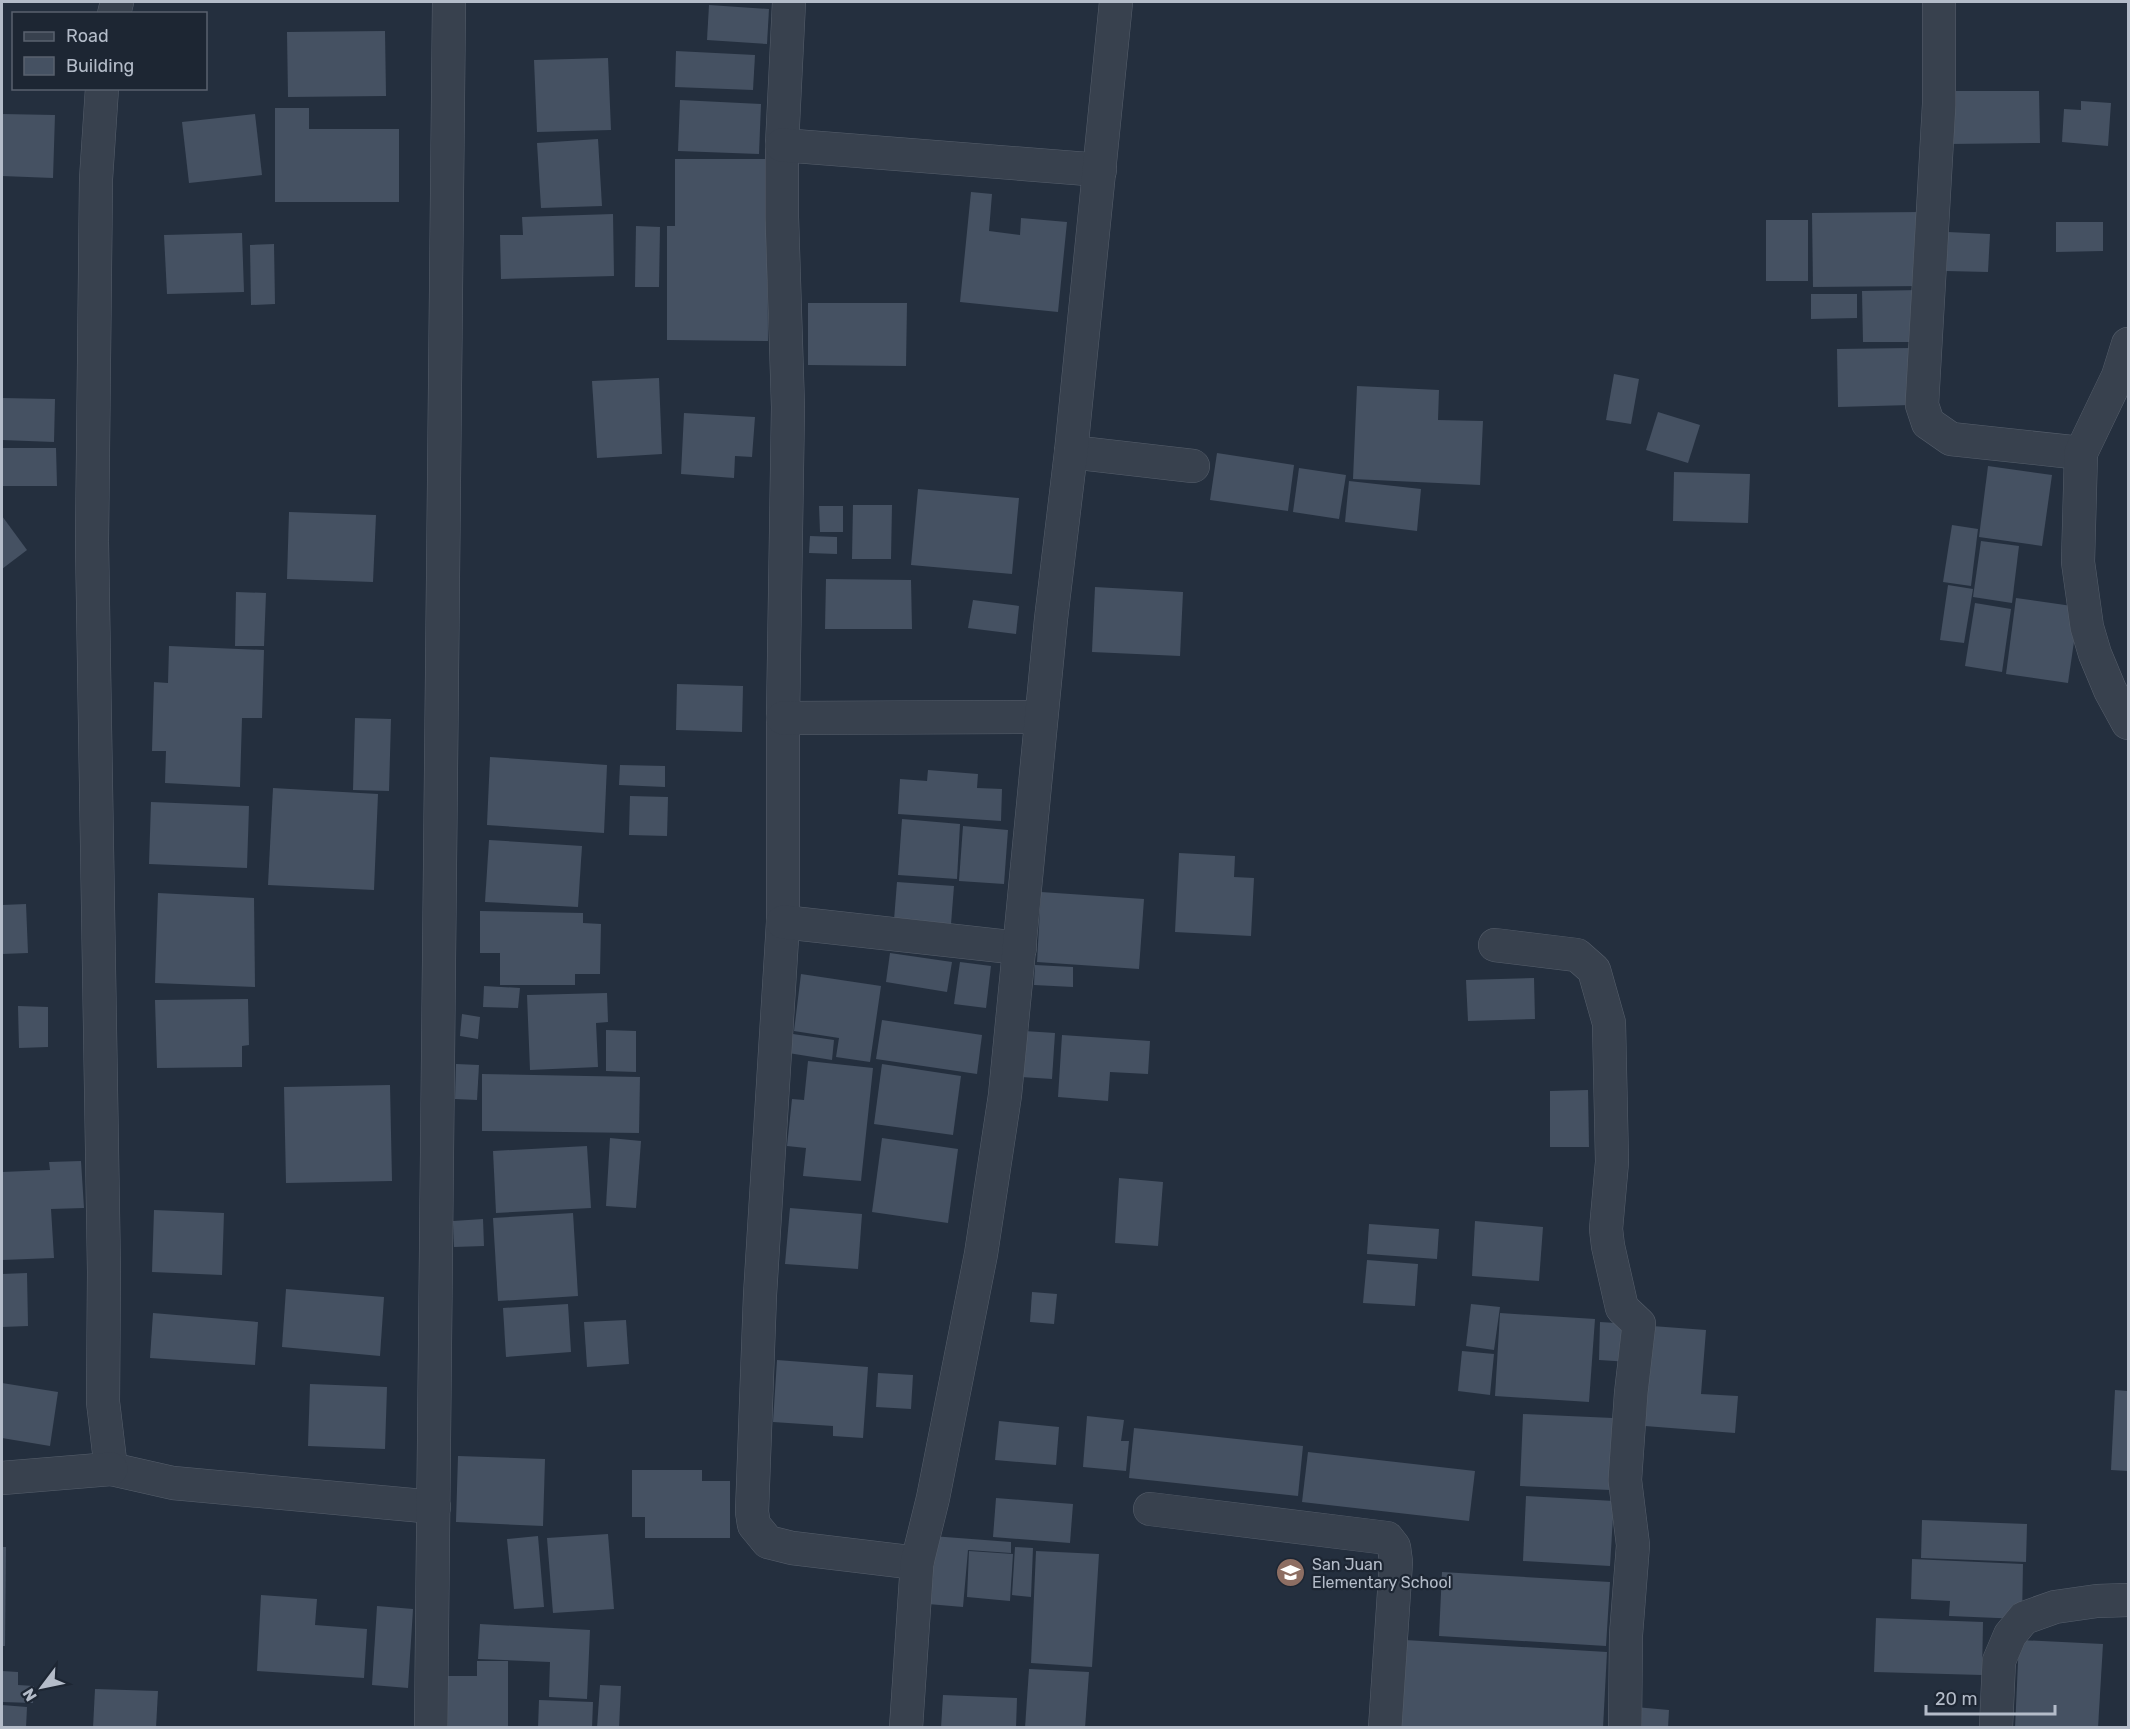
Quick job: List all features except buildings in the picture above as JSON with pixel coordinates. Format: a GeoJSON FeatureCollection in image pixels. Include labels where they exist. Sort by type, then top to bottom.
{"type":"FeatureCollection","features":[{"type":"Feature","properties":{"kind":"street"},"geometry":{"type":"LineString","coordinates":[[431,1728],[449,2]]}},
{"type":"Feature","properties":{"kind":"street"},"geometry":{"type":"LineString","coordinates":[[789,2],[782,145],[788,407],[783,718],[783,922],[760,1295],[752,1512],[754,1526],[768,1542],[792,1548],[916,1563]]}},
{"type":"Feature","properties":{"kind":"street"},"geometry":{"type":"LineString","coordinates":[[906,1728],[916,1563],[933,1498],[981,1254],[1005,1095],[1041,717],[1071,452],[1116,2]]}},
{"type":"Feature","properties":{"kind":"street"},"geometry":{"type":"LineString","coordinates":[[1939,2],[1939,104],[1922,405],[1928,423],[1951,439],[2081,453]]}},
{"type":"Feature","properties":{"kind":"street"},"geometry":{"type":"LineString","coordinates":[[102,90],[96,179],[92,542],[104,1260],[103,1402],[111,1469]]}},
{"type":"Feature","properties":{"kind":"street"},"geometry":{"type":"LineString","coordinates":[[782,145],[1100,170]]}},
{"type":"Feature","properties":{"kind":"street"},"geometry":{"type":"LineString","coordinates":[[2128,344],[2118,376],[2081,453],[2078,562],[2087,627],[2110,690],[2128,723]]}},
{"type":"Feature","properties":{"kind":"street"},"geometry":{"type":"LineString","coordinates":[[1071,452],[1194,466]]}},
{"type":"Feature","properties":{"kind":"street"},"geometry":{"type":"LineString","coordinates":[[783,718],[1041,717]]}},
{"type":"Feature","properties":{"kind":"street"},"geometry":{"type":"LineString","coordinates":[[783,922],[1020,948]]}},
{"type":"Feature","properties":{"kind":"street"},"geometry":{"type":"LineString","coordinates":[[1495,945],[1577,955],[1594,970],[1609,1023],[1612,1162],[1606,1229],[1622,1308],[1639,1324],[1631,1393],[1625,1480],[1633,1545],[1626,1635],[1625,1728]]}},
{"type":"Feature","properties":{"kind":"street"},"geometry":{"type":"LineString","coordinates":[[2,1478],[111,1469],[173,1483],[434,1507]]}},
{"type":"Feature","properties":{"kind":"street"},"geometry":{"type":"LineString","coordinates":[[1150,1509],[1387,1538],[1394,1547],[1396,1562],[1385,1728]]}},
{"type":"Feature","properties":{"kind":"street"},"geometry":{"type":"LineString","coordinates":[[1996,1728],[1999,1661],[2010,1635],[2024,1618],[2055,1607],[2097,1601],[2128,1600]]}},
{"type":"Feature","properties":{"kind":"place","name":"San Juan Elementary School"},"geometry":{"type":"Point","coordinates":[1291,1573]}}]}
